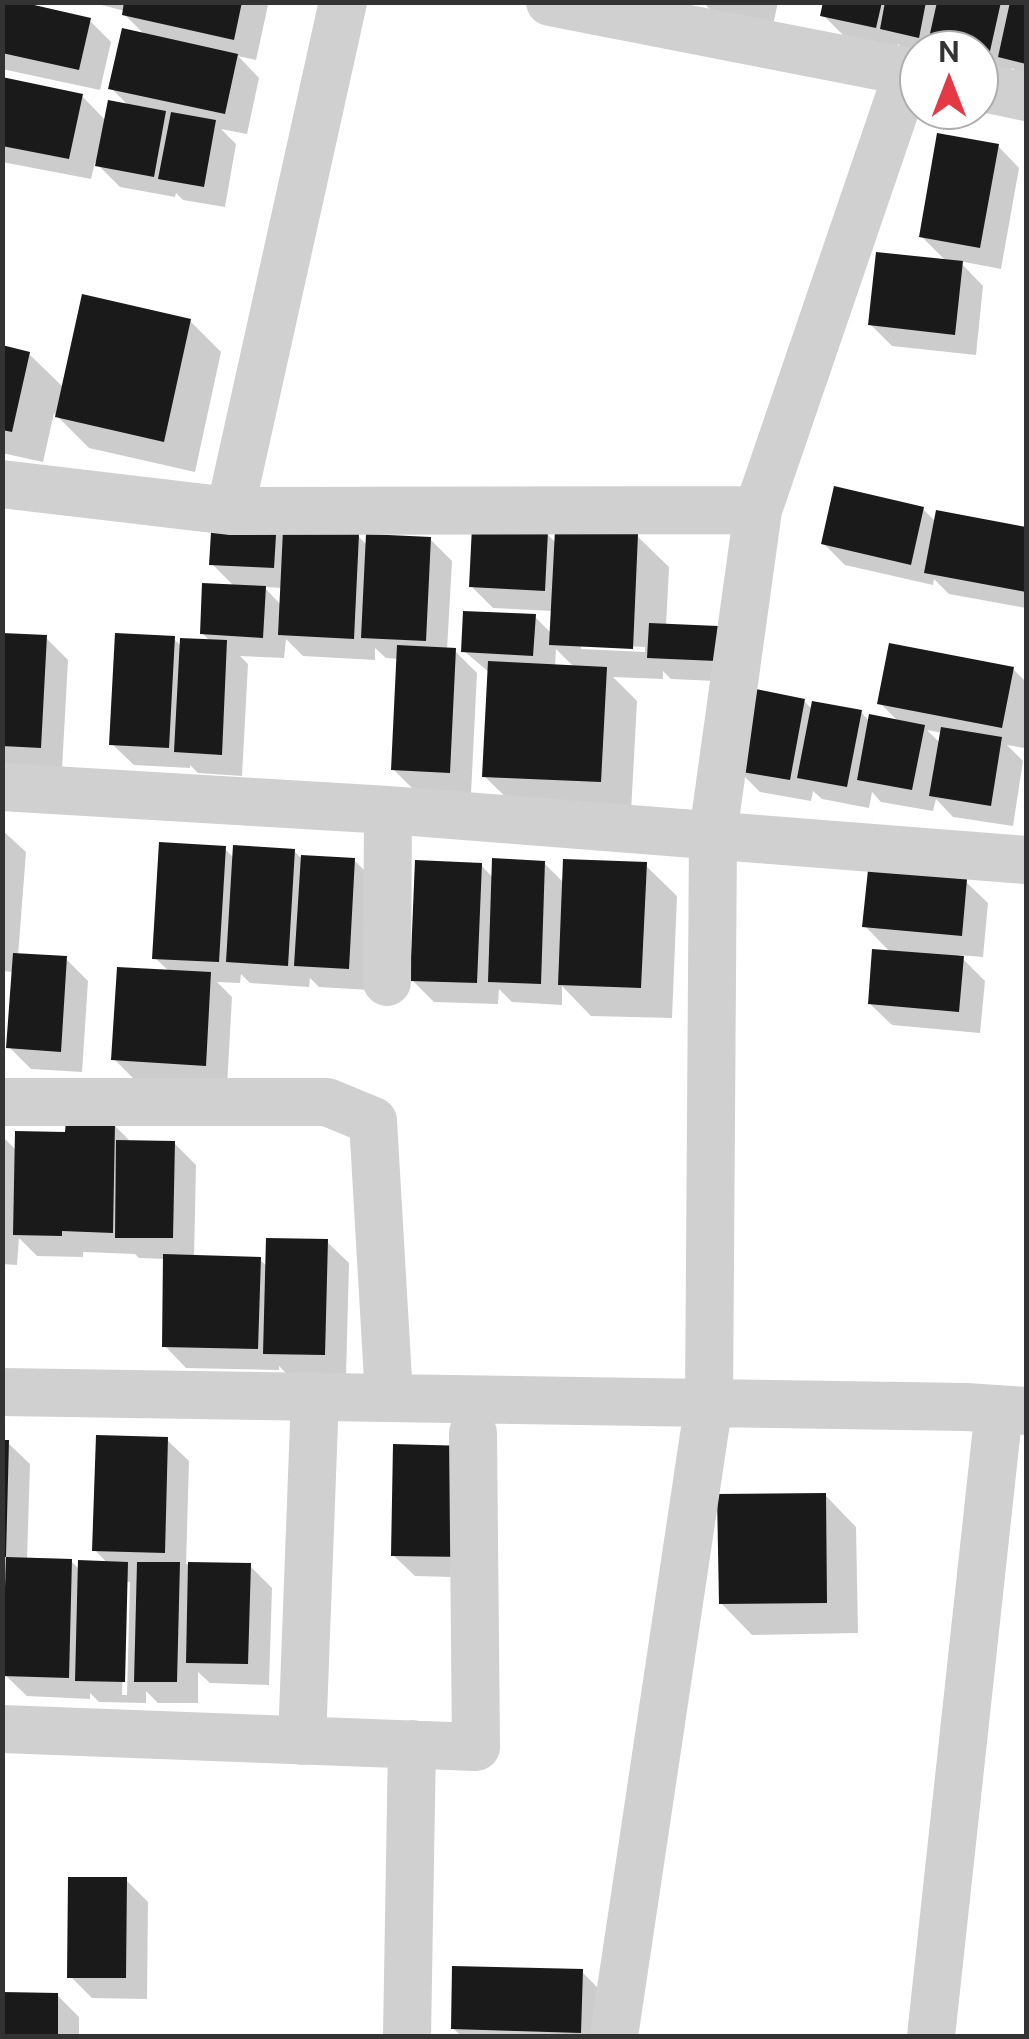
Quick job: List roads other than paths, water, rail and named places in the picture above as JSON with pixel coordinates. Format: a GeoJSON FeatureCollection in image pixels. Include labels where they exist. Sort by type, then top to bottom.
{"type":"FeatureCollection","features":[{"type":"Feature","properties":{"kind":"street"},"geometry":{"type":"LineString","coordinates":[[230,511],[343,2]]}},
{"type":"Feature","properties":{"kind":"street"},"geometry":{"type":"LineString","coordinates":[[550,2],[899,70]]}},
{"type":"Feature","properties":{"kind":"street"},"geometry":{"type":"LineString","coordinates":[[999,91],[1026,97]]}},
{"type":"Feature","properties":{"kind":"street"},"geometry":{"type":"LineString","coordinates":[[614,2036],[709,1402],[714,834],[758,510],[899,115]]}},
{"type":"Feature","properties":{"kind":"street"},"geometry":{"type":"LineString","coordinates":[[2,484],[230,511],[758,510]]}},
{"type":"Feature","properties":{"kind":"street"},"geometry":{"type":"LineString","coordinates":[[2,787],[388,810],[1026,860]]}},
{"type":"Feature","properties":{"kind":"street"},"geometry":{"type":"LineString","coordinates":[[387,982],[388,810]]}},
{"type":"Feature","properties":{"kind":"street"},"geometry":{"type":"LineString","coordinates":[[2,1102],[328,1102],[373,1121],[389,1396]]}},
{"type":"Feature","properties":{"kind":"street"},"geometry":{"type":"LineString","coordinates":[[2,1392],[1013,1410],[931,2036]]}},
{"type":"Feature","properties":{"kind":"street"},"geometry":{"type":"LineString","coordinates":[[302,1740],[315,1396]]}},
{"type":"Feature","properties":{"kind":"street"},"geometry":{"type":"LineString","coordinates":[[2,1730],[476,1747],[473,1433]]}},
{"type":"Feature","properties":{"kind":"street"},"geometry":{"type":"LineString","coordinates":[[407,2036],[412,1744]]}}]}
